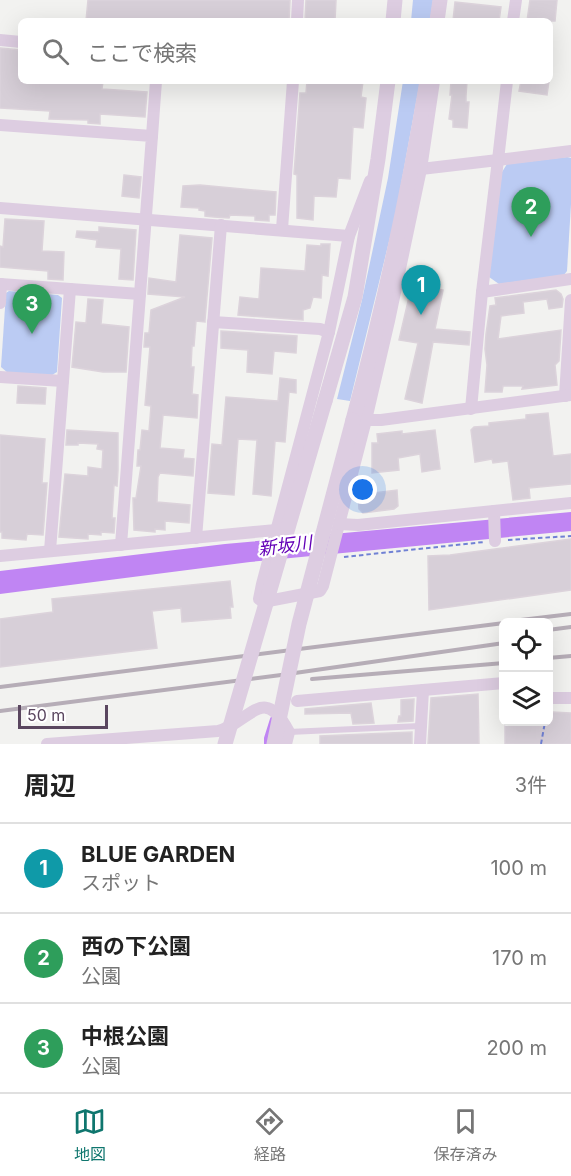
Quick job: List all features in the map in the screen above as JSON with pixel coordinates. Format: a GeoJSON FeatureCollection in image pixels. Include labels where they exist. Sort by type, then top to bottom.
{"type":"FeatureCollection","features":[{"type":"Feature","properties":{"kind":"street"},"geometry":{"type":"LineString","coordinates":[[297,18],[298,0]]}},
{"type":"Feature","properties":{"kind":"street"},"geometry":{"type":"LineString","coordinates":[[393,18],[395,0]]}},
{"type":"Feature","properties":{"kind":"street"},"geometry":{"type":"LineString","coordinates":[[513,18],[516,0]]}},
{"type":"Feature","properties":{"kind":"street"},"geometry":{"type":"LineString","coordinates":[[0,40],[18,42]]}},
{"type":"Feature","properties":{"kind":"street"},"geometry":{"type":"LineString","coordinates":[[122,544],[156,84]]}},
{"type":"Feature","properties":{"kind":"street"},"geometry":{"type":"LineString","coordinates":[[282,229],[292,84]]}},
{"type":"Feature","properties":{"kind":"street"},"geometry":{"type":"LineString","coordinates":[[221,737],[355,297],[378,159],[388,84]]}},
{"type":"Feature","properties":{"kind":"street"},"geometry":{"type":"LineString","coordinates":[[274,744],[299,624],[360,420],[366,373],[403,205],[426,84]]}},
{"type":"Feature","properties":{"kind":"street"},"geometry":{"type":"LineString","coordinates":[[378,159],[349,236],[329,332],[266,568],[259,598],[263,602],[320,591],[331,560],[360,420],[421,169],[434,84]]}},
{"type":"Feature","properties":{"kind":"street"},"geometry":{"type":"LineString","coordinates":[[471,409],[482,292],[507,84]]}},
{"type":"Feature","properties":{"kind":"street"},"geometry":{"type":"LineString","coordinates":[[0,125],[152,136]]}},
{"type":"Feature","properties":{"kind":"street"},"geometry":{"type":"LineString","coordinates":[[421,169],[571,151]]}},
{"type":"Feature","properties":{"kind":"street"},"geometry":{"type":"LineString","coordinates":[[0,208],[349,236]]}},
{"type":"Feature","properties":{"kind":"street"},"geometry":{"type":"LineString","coordinates":[[196,538],[220,225]]}},
{"type":"Feature","properties":{"kind":"street"},"geometry":{"type":"LineString","coordinates":[[482,292],[571,279]]}},
{"type":"Feature","properties":{"kind":"street"},"geometry":{"type":"LineString","coordinates":[[0,303],[1,284],[140,294]]}},
{"type":"Feature","properties":{"kind":"street"},"geometry":{"type":"LineString","coordinates":[[50,551],[70,289]]}},
{"type":"Feature","properties":{"kind":"street"},"geometry":{"type":"LineString","coordinates":[[360,420],[381,420],[568,395],[571,300]]}},
{"type":"Feature","properties":{"kind":"street"},"geometry":{"type":"LineString","coordinates":[[213,322],[320,329],[329,332]]}},
{"type":"Feature","properties":{"kind":"street"},"geometry":{"type":"LineString","coordinates":[[0,377],[63,381]]}},
{"type":"Feature","properties":{"kind":"street"},"geometry":{"type":"LineString","coordinates":[[339,524],[358,525],[571,503]]}},
{"type":"Feature","properties":{"kind":"street"},"geometry":{"type":"LineString","coordinates":[[494,511],[495,541]]}},
{"type":"Feature","properties":{"kind":"street"},"geometry":{"type":"LineString","coordinates":[[0,556],[276,530]]}},
{"type":"Feature","properties":{"kind":"street"},"geometry":{"type":"LineString","coordinates":[[297,701],[499,682]]}},
{"type":"Feature","properties":{"kind":"street"},"geometry":{"type":"LineString","coordinates":[[420,744],[423,690]]}},
{"type":"Feature","properties":{"kind":"street"},"geometry":{"type":"LineString","coordinates":[[553,698],[571,698]]}},
{"type":"Feature","properties":{"kind":"street"},"geometry":{"type":"LineString","coordinates":[[214,744],[244,716],[261,709],[277,712],[288,738]]}},
{"type":"Feature","properties":{"kind":"street"},"geometry":{"type":"LineString","coordinates":[[54,744],[221,737]]}},
{"type":"Feature","properties":{"kind":"lane"},"geometry":{"type":"LineString","coordinates":[[288,738],[420,726]]}},
{"type":"Feature","properties":{"kind":"path"},"geometry":{"type":"LineString","coordinates":[[331,560],[495,541],[571,536]]}},
{"type":"Feature","properties":{"kind":"path"},"geometry":{"type":"LineString","coordinates":[[541,744],[544,726]]}},
{"type":"Feature","properties":{"kind":"shaded area"},"geometry":{"type":"Polygon","coordinates":[[[413,0],[433,0],[430,18],[411,18],[413,0]]]}},
{"type":"Feature","properties":{"kind":"shaded area"},"geometry":{"type":"Polygon","coordinates":[[[403,84],[419,84],[395,217],[350,401],[337,399],[362,300],[388,178],[403,84]]]}},
{"type":"Feature","properties":{"kind":"shaded area"},"geometry":{"type":"Polygon","coordinates":[[[571,158],[571,204],[567,271],[564,275],[499,284],[489,277],[502,172],[507,164],[571,158]]]}},
{"type":"Feature","properties":{"kind":"shaded area"},"geometry":{"type":"Polygon","coordinates":[[[9,291],[58,295],[62,298],[57,372],[52,375],[8,373],[1,367],[6,293],[9,291]]]}},
{"type":"Feature","properties":{"kind":"water","name":"新坂川"},"geometry":{"type":"Polygon","coordinates":[[[571,512],[571,531],[250,562],[0,594],[0,571],[225,544],[571,512]]]}},
{"type":"Feature","properties":{"kind":"building"},"geometry":{"type":"Polygon","coordinates":[[[88,0],[290,0],[289,18],[86,18],[88,0]]]}},
{"type":"Feature","properties":{"kind":"building"},"geometry":{"type":"Polygon","coordinates":[[[306,0],[336,0],[335,18],[305,18],[306,0]]]}},
{"type":"Feature","properties":{"kind":"building"},"geometry":{"type":"Polygon","coordinates":[[[530,0],[557,0],[555,21],[553,18],[527,18],[530,0]]]}},
{"type":"Feature","properties":{"kind":"building"},"geometry":{"type":"Polygon","coordinates":[[[455,2],[501,7],[499,18],[453,18],[455,2]]]}},
{"type":"Feature","properties":{"kind":"building"},"geometry":{"type":"Polygon","coordinates":[[[0,48],[18,50],[18,84],[103,84],[102,89],[147,92],[145,117],[100,114],[100,124],[88,123],[88,120],[49,119],[50,111],[0,108],[0,48]]]}},
{"type":"Feature","properties":{"kind":"building"},"geometry":{"type":"Polygon","coordinates":[[[307,84],[363,84],[361,97],[366,98],[363,128],[353,127],[350,179],[338,178],[336,197],[314,196],[313,220],[297,218],[297,175],[294,174],[300,93],[306,93],[307,84]]]}},
{"type":"Feature","properties":{"kind":"building"},"geometry":{"type":"Polygon","coordinates":[[[451,84],[467,84],[466,102],[469,102],[467,128],[453,127],[453,120],[449,119],[452,95],[450,95],[451,84]]]}},
{"type":"Feature","properties":{"kind":"building"},"geometry":{"type":"Polygon","coordinates":[[[520,84],[549,84],[547,95],[519,91],[520,84]]]}},
{"type":"Feature","properties":{"kind":"building"},"geometry":{"type":"Polygon","coordinates":[[[124,175],[141,177],[139,198],[122,196],[124,175]]]}},
{"type":"Feature","properties":{"kind":"building"},"geometry":{"type":"Polygon","coordinates":[[[200,185],[276,192],[275,215],[269,215],[269,221],[255,220],[255,216],[214,217],[205,216],[205,211],[199,208],[181,207],[183,186],[200,185]]]}},
{"type":"Feature","properties":{"kind":"building"},"geometry":{"type":"Polygon","coordinates":[[[5,219],[44,221],[42,251],[64,252],[63,280],[48,279],[48,271],[0,267],[0,246],[3,247],[5,219]]]}},
{"type":"Feature","properties":{"kind":"building"},"geometry":{"type":"Polygon","coordinates":[[[99,227],[136,230],[133,280],[119,279],[121,249],[96,247],[97,240],[76,237],[77,231],[99,232],[99,227]]]}},
{"type":"Feature","properties":{"kind":"building"},"geometry":{"type":"Polygon","coordinates":[[[180,235],[212,238],[205,322],[196,321],[194,346],[192,346],[191,367],[194,367],[192,394],[198,395],[197,418],[163,415],[160,448],[184,450],[183,458],[194,459],[193,476],[160,473],[158,477],[157,502],[190,505],[189,523],[165,521],[165,530],[155,529],[155,532],[134,530],[133,498],[136,498],[141,466],[137,466],[138,450],[140,450],[142,430],[149,431],[151,406],[145,405],[150,347],[144,347],[145,333],[149,333],[151,310],[185,297],[148,294],[149,278],[176,282],[180,235]]]}},
{"type":"Feature","properties":{"kind":"building"},"geometry":{"type":"Polygon","coordinates":[[[321,244],[330,244],[328,276],[322,275],[321,298],[313,297],[310,308],[303,310],[303,320],[238,315],[240,297],[259,299],[261,268],[305,271],[307,245],[321,246],[321,244]]]}},
{"type":"Feature","properties":{"kind":"building"},"geometry":{"type":"Polygon","coordinates":[[[412,284],[443,290],[435,329],[470,332],[469,345],[433,342],[422,403],[405,399],[418,343],[399,340],[412,284]]]}},
{"type":"Feature","properties":{"kind":"building"},"geometry":{"type":"Polygon","coordinates":[[[556,290],[563,299],[562,307],[549,309],[547,299],[523,302],[524,313],[501,316],[498,339],[561,330],[559,361],[555,365],[557,385],[522,389],[523,386],[503,386],[502,392],[485,392],[486,334],[490,306],[496,305],[495,298],[556,290]]]}},
{"type":"Feature","properties":{"kind":"building"},"geometry":{"type":"Polygon","coordinates":[[[88,299],[103,300],[101,324],[129,327],[126,372],[103,372],[72,367],[76,322],[86,323],[88,299]]]}},
{"type":"Feature","properties":{"kind":"building"},"geometry":{"type":"Polygon","coordinates":[[[221,331],[297,336],[296,353],[274,351],[272,374],[247,372],[248,350],[221,348],[221,331]]]}},
{"type":"Feature","properties":{"kind":"building"},"geometry":{"type":"Polygon","coordinates":[[[280,378],[296,380],[296,393],[289,392],[285,442],[275,441],[271,496],[253,494],[257,440],[238,439],[234,495],[208,493],[212,444],[222,445],[226,397],[278,401],[280,378]]]}},
{"type":"Feature","properties":{"kind":"building"},"geometry":{"type":"Polygon","coordinates":[[[18,386],[46,388],[45,404],[17,403],[18,386]]]}},
{"type":"Feature","properties":{"kind":"building"},"geometry":{"type":"Polygon","coordinates":[[[548,413],[553,456],[571,454],[571,484],[529,488],[530,498],[513,500],[508,461],[493,463],[492,459],[475,462],[471,430],[474,427],[489,426],[489,423],[526,419],[526,415],[548,413]]]}},
{"type":"Feature","properties":{"kind":"building"},"geometry":{"type":"Polygon","coordinates":[[[67,430],[118,433],[117,486],[114,485],[112,518],[115,518],[114,533],[88,534],[88,539],[59,537],[65,474],[88,476],[88,467],[102,469],[103,450],[97,449],[98,444],[66,445],[67,430]]]}},
{"type":"Feature","properties":{"kind":"building"},"geometry":{"type":"Polygon","coordinates":[[[435,430],[440,469],[422,472],[420,454],[398,458],[399,470],[372,473],[372,443],[378,443],[377,434],[435,430]]]}},
{"type":"Feature","properties":{"kind":"building"},"geometry":{"type":"Polygon","coordinates":[[[0,435],[45,439],[42,483],[47,483],[43,535],[27,534],[26,540],[2,538],[2,532],[0,532],[0,435]]]}},
{"type":"Feature","properties":{"kind":"building"},"geometry":{"type":"Polygon","coordinates":[[[397,490],[398,506],[394,509],[363,513],[359,509],[358,495],[397,490]]]}},
{"type":"Feature","properties":{"kind":"building"},"geometry":{"type":"Polygon","coordinates":[[[571,539],[571,590],[429,610],[428,556],[571,539]]]}},
{"type":"Feature","properties":{"kind":"building"},"geometry":{"type":"Polygon","coordinates":[[[230,581],[233,607],[230,607],[231,618],[182,622],[181,608],[152,611],[157,648],[0,667],[0,619],[53,612],[52,599],[230,581]]]}},
{"type":"Feature","properties":{"kind":"building"},"geometry":{"type":"Polygon","coordinates":[[[478,694],[479,744],[428,744],[431,698],[478,694]]]}},
{"type":"Feature","properties":{"kind":"building"},"geometry":{"type":"Polygon","coordinates":[[[414,699],[413,721],[398,722],[401,716],[401,700],[414,699]]]}},
{"type":"Feature","properties":{"kind":"building"},"geometry":{"type":"Polygon","coordinates":[[[371,703],[374,723],[353,724],[351,713],[305,714],[305,709],[371,703]]]}},
{"type":"Feature","properties":{"kind":"building"},"geometry":{"type":"Polygon","coordinates":[[[553,712],[571,713],[571,744],[505,744],[505,726],[553,726],[553,712]]]}},
{"type":"Feature","properties":{"kind":"building"},"geometry":{"type":"Polygon","coordinates":[[[412,732],[412,744],[320,744],[320,736],[412,732]]]}},
{"type":"Feature","properties":{"kind":"waterway"},"geometry":{"type":"LineString","coordinates":[[266,744],[272,719]]}},
{"type":"Feature","properties":{"kind":"railway"},"geometry":{"type":"LineString","coordinates":[[538,618],[571,614]]}},
{"type":"Feature","properties":{"kind":"railway"},"geometry":{"type":"LineString","coordinates":[[0,687],[499,624]]}},
{"type":"Feature","properties":{"kind":"railway"},"geometry":{"type":"LineString","coordinates":[[553,629],[571,627]]}},
{"type":"Feature","properties":{"kind":"railway"},"geometry":{"type":"LineString","coordinates":[[0,711],[281,675],[499,644]]}},
{"type":"Feature","properties":{"kind":"railway"},"geometry":{"type":"LineString","coordinates":[[553,658],[571,656]]}},
{"type":"Feature","properties":{"kind":"railway"},"geometry":{"type":"LineString","coordinates":[[312,679],[499,663]]}},
{"type":"Feature","properties":{"kind":"place","name":"西の下公園"},"geometry":{"type":"Point","coordinates":[531,237]}},
{"type":"Feature","properties":{"kind":"place","name":"BLUE GARDEN"},"geometry":{"type":"Point","coordinates":[421,315]}},
{"type":"Feature","properties":{"kind":"place","name":"中根公園"},"geometry":{"type":"Point","coordinates":[32,334]}}]}
